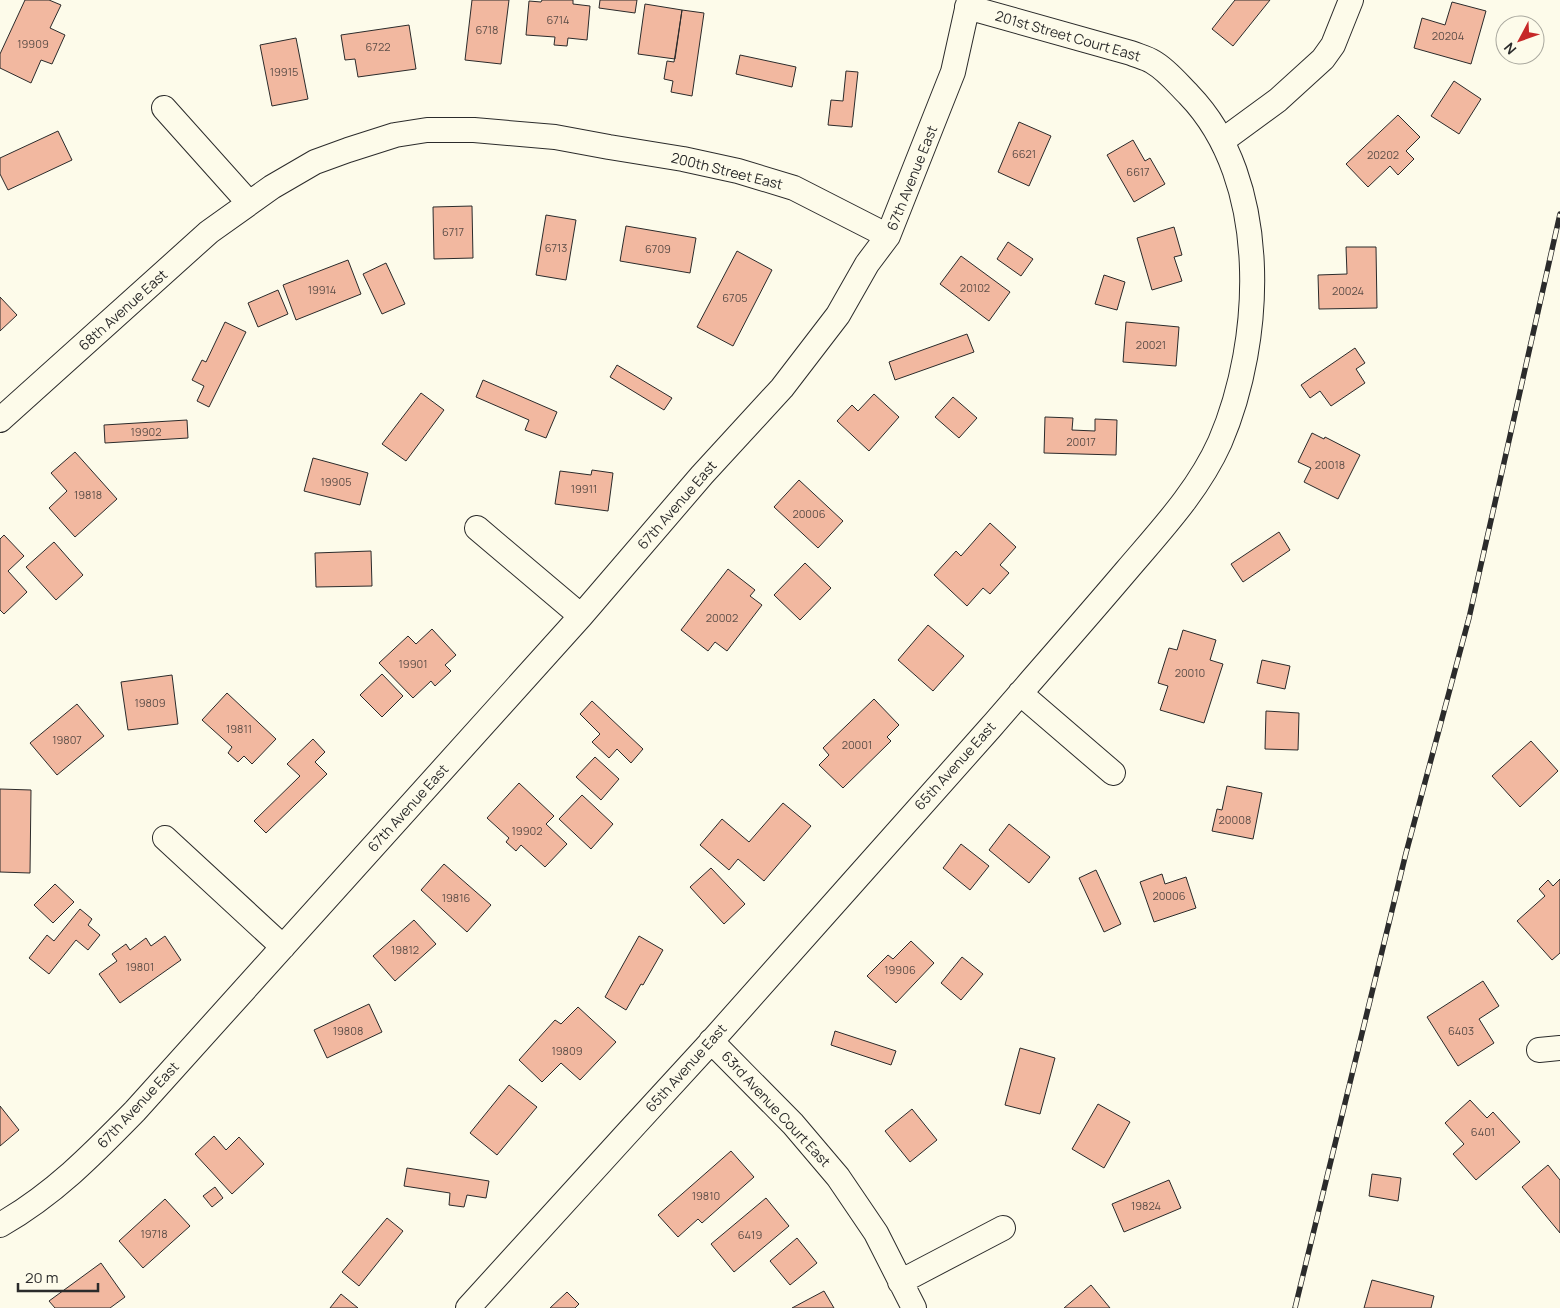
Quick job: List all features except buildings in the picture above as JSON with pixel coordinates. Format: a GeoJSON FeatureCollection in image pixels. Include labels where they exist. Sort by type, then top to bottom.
{"type":"FeatureCollection","features":[{"type":"Feature","properties":{"kind":"street"},"geometry":{"type":"LineString","coordinates":[[1222,141],[1278,100],[1323,59],[1332,45],[1351,0]]}},
{"type":"Feature","properties":{"kind":"street","name":"201st Street Court East"},"geometry":{"type":"LineString","coordinates":[[968,3],[1131,53],[1154,62],[1196,102],[1222,141]]}},
{"type":"Feature","properties":{"kind":"street","name":"67th Avenue East"},"geometry":{"type":"LineString","coordinates":[[0,1225],[56,1187],[81,1166],[135,1111],[581,616],[702,475],[782,388],[838,315],[867,264],[888,236],[953,72],[968,3]]}},
{"type":"Feature","properties":{"kind":"street"},"geometry":{"type":"LineString","coordinates":[[164,108],[249,204]]}},
{"type":"Feature","properties":{"kind":"street","name":"68th Avenue East"},"geometry":{"type":"LineString","coordinates":[[0,420],[209,232],[272,187],[316,162],[394,135],[427,130],[474,130],[555,136]]}},
{"type":"Feature","properties":{"kind":"street","name":"200th Street East"},"geometry":{"type":"LineString","coordinates":[[555,136],[738,171],[794,188],[888,236]]}},
{"type":"Feature","properties":{"kind":"street","name":"65th Avenue East"},"geometry":{"type":"LineString","coordinates":[[468,1308],[711,1041],[1020,693],[1161,532],[1200,478],[1219,443],[1242,378],[1252,299],[1253,263],[1248,229],[1237,175],[1222,141]]}},
{"type":"Feature","properties":{"kind":"street"},"geometry":{"type":"LineString","coordinates":[[477,528],[581,616]]}},
{"type":"Feature","properties":{"kind":"street"},"geometry":{"type":"LineString","coordinates":[[1020,693],[1113,773]]}},
{"type":"Feature","properties":{"kind":"street"},"geometry":{"type":"LineString","coordinates":[[165,838],[283,947]]}},
{"type":"Feature","properties":{"kind":"street","name":"63rd Avenue Court East"},"geometry":{"type":"LineString","coordinates":[[711,1041],[793,1124],[838,1177],[876,1233],[914,1308]]}},
{"type":"Feature","properties":{"kind":"street"},"geometry":{"type":"LineString","coordinates":[[900,1282],[1003,1228]]}},
{"type":"Feature","properties":{"kind":"railway"},"geometry":{"type":"LineString","coordinates":[[1295,1308],[1406,853],[1469,618],[1560,214]]}}]}
